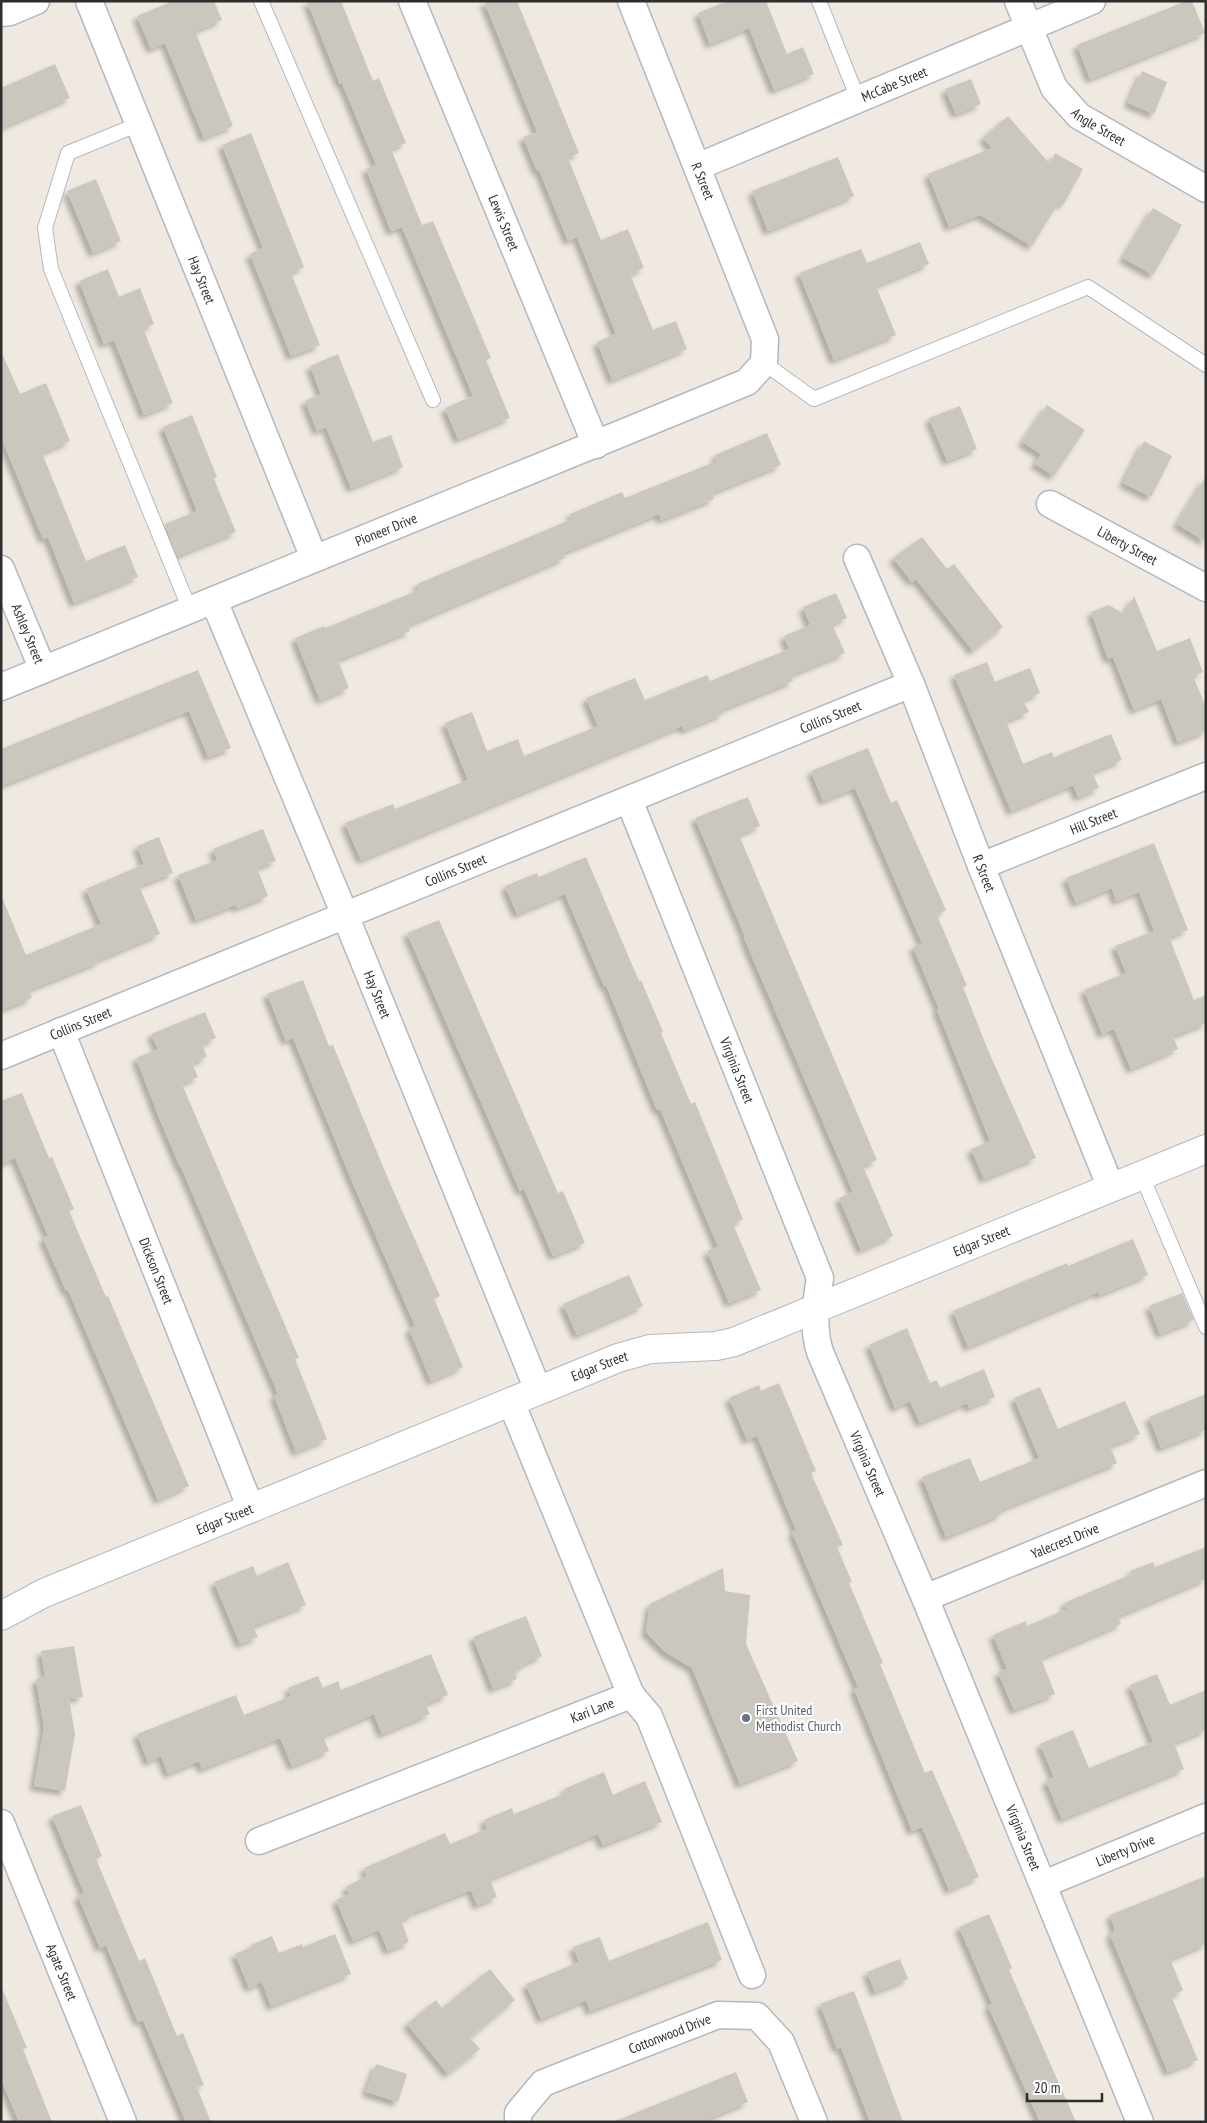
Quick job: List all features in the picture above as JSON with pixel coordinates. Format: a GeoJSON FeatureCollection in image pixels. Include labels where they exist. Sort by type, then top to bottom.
{"type":"FeatureCollection","features":[{"type":"Feature","properties":{"kind":"street"},"geometry":{"type":"LineString","coordinates":[[1,13],[10,12],[36,1]]}},
{"type":"Feature","properties":{"kind":"street","name":"Hay Street"},"geometry":{"type":"LineString","coordinates":[[89,1],[314,558]]}},
{"type":"Feature","properties":{"kind":"street","name":"Lewis Street"},"geometry":{"type":"LineString","coordinates":[[412,1],[596,445]]}},
{"type":"Feature","properties":{"kind":"street","name":"R Street"},"geometry":{"type":"LineString","coordinates":[[631,1],[765,339],[764,363]]}},
{"type":"Feature","properties":{"kind":"street","name":"Angle Street"},"geometry":{"type":"LineString","coordinates":[[1018,1],[1054,88],[1080,116],[1206,189]]}},
{"type":"Feature","properties":{"kind":"street","name":"McCabe Street"},"geometry":{"type":"LineString","coordinates":[[697,167],[1092,1]]}},
{"type":"Feature","properties":{"kind":"street","name":"Pioneer Drive"},"geometry":{"type":"LineString","coordinates":[[1,687],[747,382],[764,363]]}},
{"type":"Feature","properties":{"kind":"street","name":"Liberty Street"},"geometry":{"type":"LineString","coordinates":[[1050,504],[1206,588]]}},
{"type":"Feature","properties":{"kind":"street","name":"R Street"},"geometry":{"type":"LineString","coordinates":[[857,558],[911,684],[981,866],[1111,1188]]}},
{"type":"Feature","properties":{"kind":"street","name":"Ashley Street"},"geometry":{"type":"LineString","coordinates":[[1,569],[43,670]]}},
{"type":"Feature","properties":{"kind":"street","name":"Hay Street"},"geometry":{"type":"LineString","coordinates":[[202,605],[345,915],[538,1390]]}},
{"type":"Feature","properties":{"kind":"street","name":"Collins Street"},"geometry":{"type":"LineString","coordinates":[[1,1056],[911,684]]}},
{"type":"Feature","properties":{"kind":"street","name":"Hill Street"},"geometry":{"type":"LineString","coordinates":[[981,866],[1206,776]]}},
{"type":"Feature","properties":{"kind":"street","name":"Virginia Street"},"geometry":{"type":"LineString","coordinates":[[629,800],[820,1278],[815,1309],[817,1343],[820,1352],[1044,1884],[1140,2122]]}},
{"type":"Feature","properties":{"kind":"street","name":"Dickson Street"},"geometry":{"type":"LineString","coordinates":[[61,1031],[252,1509]]}},
{"type":"Feature","properties":{"kind":"street","name":"Edgar Street"},"geometry":{"type":"LineString","coordinates":[[1,1616],[44,1593],[618,1358],[650,1349],[716,1346],[734,1342],[1206,1149]]}},
{"type":"Feature","properties":{"kind":"street","name":"Kari Lane"},"geometry":{"type":"LineString","coordinates":[[259,1841],[630,1695],[511,1402]]}},
{"type":"Feature","properties":{"kind":"street","name":"Yalecrest Drive"},"geometry":{"type":"LineString","coordinates":[[925,1598],[1206,1483]]}},
{"type":"Feature","properties":{"kind":"street"},"geometry":{"type":"LineString","coordinates":[[630,1695],[649,1716],[752,1975]]}},
{"type":"Feature","properties":{"kind":"street","name":"Liberty Drive"},"geometry":{"type":"LineString","coordinates":[[1044,1884],[1206,1816]]}},
{"type":"Feature","properties":{"kind":"street","name":"Agate Street"},"geometry":{"type":"LineString","coordinates":[[1,1823],[124,2122]]}},
{"type":"Feature","properties":{"kind":"street","name":"Cottonwood Drive"},"geometry":{"type":"LineString","coordinates":[[518,2122],[518,2113],[543,2083],[718,2014],[757,2016],[781,2042],[814,2122]]}},
{"type":"Feature","properties":{"kind":"lane"},"geometry":{"type":"LineString","coordinates":[[261,1],[433,400]]}},
{"type":"Feature","properties":{"kind":"lane"},"geometry":{"type":"LineString","coordinates":[[819,1],[858,99]]}},
{"type":"Feature","properties":{"kind":"lane"},"geometry":{"type":"LineString","coordinates":[[139,124],[68,153],[45,228],[52,269],[202,605]]}},
{"type":"Feature","properties":{"kind":"lane"},"geometry":{"type":"LineString","coordinates":[[764,363],[814,399],[1088,287],[1206,365]]}},
{"type":"Feature","properties":{"kind":"lane"},"geometry":{"type":"LineString","coordinates":[[1142,1176],[1206,1327]]}},
{"type":"Feature","properties":{"kind":"building"},"geometry":{"type":"Polygon","coordinates":[[[173,1],[214,1],[222,20],[195,31],[233,126],[204,138],[165,43],[151,49],[137,16],[173,1]]]}},
{"type":"Feature","properties":{"kind":"building"},"geometry":{"type":"Polygon","coordinates":[[[307,1],[341,1],[373,81],[379,78],[406,143],[391,149],[422,225],[433,221],[491,358],[486,360],[510,418],[458,439],[445,408],[473,396],[402,227],[391,231],[366,169],[376,165],[342,83],[340,84],[307,1]]]}},
{"type":"Feature","properties":{"kind":"building"},"geometry":{"type":"Polygon","coordinates":[[[484,1],[517,1],[579,153],[568,158],[601,240],[628,229],[644,268],[630,274],[653,330],[676,321],[687,349],[612,380],[597,342],[616,334],[577,237],[568,241],[539,170],[537,171],[523,137],[537,132],[484,1]]]}},
{"type":"Feature","properties":{"kind":"building"},"geometry":{"type":"Polygon","coordinates":[[[727,1],[766,1],[787,54],[803,47],[814,74],[774,90],[749,28],[710,44],[698,13],[727,1]]]}},
{"type":"Feature","properties":{"kind":"building"},"geometry":{"type":"Polygon","coordinates":[[[1186,1],[1192,1],[1205,33],[1090,79],[1077,45],[1186,1]]]}},
{"type":"Feature","properties":{"kind":"building"},"geometry":{"type":"Polygon","coordinates":[[[55,64],[70,98],[1,128],[1,88],[55,64]]]}},
{"type":"Feature","properties":{"kind":"building"},"geometry":{"type":"Polygon","coordinates":[[[1142,71],[1167,82],[1154,114],[1128,103],[1142,71]]]}},
{"type":"Feature","properties":{"kind":"building"},"geometry":{"type":"Polygon","coordinates":[[[971,79],[981,104],[956,114],[945,89],[971,79]]]}},
{"type":"Feature","properties":{"kind":"building"},"geometry":{"type":"Polygon","coordinates":[[[1008,116],[1050,164],[1055,153],[1083,169],[1063,205],[1059,202],[1032,246],[980,215],[949,227],[928,174],[992,148],[983,138],[1008,116]]]}},
{"type":"Feature","properties":{"kind":"building"},"geometry":{"type":"Polygon","coordinates":[[[251,133],[304,267],[291,273],[320,345],[291,356],[250,254],[263,248],[222,145],[251,133]]]}},
{"type":"Feature","properties":{"kind":"building"},"geometry":{"type":"Polygon","coordinates":[[[838,157],[854,196],[768,231],[752,191],[838,157]]]}},
{"type":"Feature","properties":{"kind":"building"},"geometry":{"type":"Polygon","coordinates":[[[96,179],[121,241],[93,253],[67,191],[96,179]]]}},
{"type":"Feature","properties":{"kind":"building"},"geometry":{"type":"Polygon","coordinates":[[[1153,208],[1182,225],[1153,275],[1123,258],[1153,208]]]}},
{"type":"Feature","properties":{"kind":"building"},"geometry":{"type":"Polygon","coordinates":[[[920,242],[929,264],[876,286],[896,335],[834,360],[799,273],[861,249],[867,263],[920,242]]]}},
{"type":"Feature","properties":{"kind":"building"},"geometry":{"type":"Polygon","coordinates":[[[108,269],[119,297],[140,288],[154,324],[143,328],[173,403],[144,415],[114,340],[104,344],[79,281],[108,269]]]}},
{"type":"Feature","properties":{"kind":"building"},"geometry":{"type":"Polygon","coordinates":[[[1,351],[20,394],[46,383],[70,441],[42,453],[86,561],[125,545],[138,577],[74,603],[48,537],[43,539],[1,437],[1,351]]]}},
{"type":"Feature","properties":{"kind":"building"},"geometry":{"type":"Polygon","coordinates":[[[338,354],[373,442],[391,435],[403,467],[351,488],[326,427],[317,431],[305,401],[321,394],[310,366],[338,354]]]}},
{"type":"Feature","properties":{"kind":"building"},"geometry":{"type":"Polygon","coordinates":[[[1047,405],[1085,430],[1054,476],[1035,464],[1041,454],[1022,442],[1047,405]]]}},
{"type":"Feature","properties":{"kind":"building"},"geometry":{"type":"Polygon","coordinates":[[[960,406],[977,449],[947,461],[929,418],[960,406]]]}},
{"type":"Feature","properties":{"kind":"building"},"geometry":{"type":"Polygon","coordinates":[[[192,415],[217,477],[214,479],[236,532],[177,556],[165,524],[197,511],[163,427],[192,415]]]}},
{"type":"Feature","properties":{"kind":"building"},"geometry":{"type":"Polygon","coordinates":[[[767,433],[781,465],[712,493],[714,499],[661,520],[659,514],[563,553],[565,558],[408,625],[410,631],[338,660],[349,688],[320,700],[295,638],[324,626],[325,628],[419,590],[417,584],[572,519],[570,514],[622,492],[625,498],[717,461],[715,455],[767,433]]]}},
{"type":"Feature","properties":{"kind":"building"},"geometry":{"type":"Polygon","coordinates":[[[1144,441],[1172,456],[1151,497],[1123,483],[1144,441]]]}},
{"type":"Feature","properties":{"kind":"building"},"geometry":{"type":"Polygon","coordinates":[[[1206,476],[1206,542],[1177,524],[1206,476]]]}},
{"type":"Feature","properties":{"kind":"building"},"geometry":{"type":"Polygon","coordinates":[[[922,537],[947,569],[954,564],[1003,627],[973,651],[916,579],[912,582],[893,558],[922,537]]]}},
{"type":"Feature","properties":{"kind":"building"},"geometry":{"type":"Polygon","coordinates":[[[836,593],[847,618],[832,624],[845,653],[791,675],[793,681],[721,710],[723,714],[684,730],[682,726],[361,860],[345,823],[393,804],[395,809],[468,780],[445,723],[472,712],[487,751],[518,739],[524,756],[598,726],[586,698],[635,678],[645,700],[707,675],[710,681],[789,649],[784,636],[810,625],[803,607],[836,593]]]}},
{"type":"Feature","properties":{"kind":"building"},"geometry":{"type":"Polygon","coordinates":[[[1134,596],[1157,651],[1190,638],[1203,672],[1193,676],[1206,707],[1206,731],[1178,742],[1161,699],[1134,710],[1113,657],[1108,659],[1091,612],[1109,605],[1124,614],[1134,596]]]}},
{"type":"Feature","properties":{"kind":"building"},"geometry":{"type":"Polygon","coordinates":[[[987,662],[995,682],[1030,668],[1040,693],[1023,700],[1029,712],[1006,721],[1023,764],[1052,752],[1054,757],[1111,734],[1122,760],[1092,772],[1099,788],[1078,797],[1073,785],[1011,811],[954,675],[987,662]]]}},
{"type":"Feature","properties":{"kind":"building"},"geometry":{"type":"Polygon","coordinates":[[[198,670],[231,748],[208,757],[189,711],[1,786],[1,749],[198,670]]]}},
{"type":"Feature","properties":{"kind":"building"},"geometry":{"type":"Polygon","coordinates":[[[868,748],[891,803],[897,800],[946,910],[937,915],[967,986],[963,987],[988,1050],[1036,1158],[984,1179],[971,1149],[990,1141],[913,947],[922,943],[855,788],[823,801],[811,771],[868,748]]]}},
{"type":"Feature","properties":{"kind":"building"},"geometry":{"type":"Polygon","coordinates":[[[748,797],[760,826],[739,835],[877,1160],[863,1166],[893,1236],[861,1250],[839,1198],[853,1192],[744,938],[695,818],[748,797]]]}},
{"type":"Feature","properties":{"kind":"building"},"geometry":{"type":"Polygon","coordinates":[[[263,829],[276,861],[257,868],[268,896],[237,908],[235,905],[196,920],[178,875],[217,860],[213,849],[263,829]]]}},
{"type":"Feature","properties":{"kind":"building"},"geometry":{"type":"Polygon","coordinates":[[[159,837],[173,873],[139,886],[160,934],[98,960],[99,962],[29,990],[32,998],[1,1010],[1,895],[26,955],[101,924],[86,889],[144,864],[137,846],[159,837]]]}},
{"type":"Feature","properties":{"kind":"building"},"geometry":{"type":"Polygon","coordinates":[[[1154,843],[1188,930],[1169,937],[1194,1000],[1206,995],[1206,1023],[1173,1036],[1178,1049],[1131,1069],[1114,1029],[1102,1034],[1084,990],[1126,973],[1115,946],[1154,931],[1139,892],[1116,901],[1112,888],[1076,903],[1066,878],[1154,843]]]}},
{"type":"Feature","properties":{"kind":"building"},"geometry":{"type":"Polygon","coordinates":[[[586,857],[639,981],[641,980],[691,1104],[695,1102],[743,1219],[733,1224],[761,1290],[729,1303],[707,1251],[718,1247],[660,1109],[657,1110],[606,985],[604,986],[565,894],[517,914],[505,886],[537,873],[539,877],[586,857]]]}},
{"type":"Feature","properties":{"kind":"building"},"geometry":{"type":"Polygon","coordinates":[[[439,920],[558,1193],[563,1191],[585,1243],[553,1256],[524,1189],[520,1191],[407,933],[439,920]]]}},
{"type":"Feature","properties":{"kind":"building"},"geometry":{"type":"Polygon","coordinates":[[[303,980],[329,1046],[333,1045],[389,1181],[440,1296],[434,1299],[463,1367],[431,1381],[409,1329],[415,1326],[351,1179],[293,1038],[286,1041],[267,994],[303,980]]]}},
{"type":"Feature","properties":{"kind":"building"},"geometry":{"type":"Polygon","coordinates":[[[205,1012],[216,1038],[202,1044],[207,1057],[192,1063],[198,1077],[182,1084],[299,1358],[295,1359],[327,1439],[296,1452],[274,1396],[278,1394],[158,1115],[136,1058],[158,1049],[151,1034],[205,1012]]]}},
{"type":"Feature","properties":{"kind":"building"},"geometry":{"type":"Polygon","coordinates":[[[22,1093],[49,1158],[52,1157],[74,1209],[69,1211],[106,1297],[108,1296],[189,1486],[158,1500],[68,1290],[66,1291],[43,1238],[48,1236],[15,1158],[1,1164],[1,1101],[22,1093]]]}},
{"type":"Feature","properties":{"kind":"building"},"geometry":{"type":"Polygon","coordinates":[[[1133,1239],[1148,1275],[1099,1295],[1098,1292],[968,1347],[953,1311],[1067,1263],[1068,1266],[1133,1239]]]}},
{"type":"Feature","properties":{"kind":"building"},"geometry":{"type":"Polygon","coordinates":[[[629,1275],[643,1306],[577,1335],[563,1304],[629,1275]]]}},
{"type":"Feature","properties":{"kind":"building"},"geometry":{"type":"Polygon","coordinates":[[[1182,1293],[1194,1320],[1160,1334],[1149,1306],[1182,1293]]]}},
{"type":"Feature","properties":{"kind":"building"},"geometry":{"type":"Polygon","coordinates":[[[907,1328],[930,1383],[937,1380],[940,1388],[984,1369],[995,1397],[969,1408],[967,1403],[920,1423],[910,1401],[895,1408],[869,1345],[907,1328]]]}},
{"type":"Feature","properties":{"kind":"building"},"geometry":{"type":"Polygon","coordinates":[[[779,1383],[816,1471],[811,1473],[843,1545],[837,1547],[852,1582],[849,1583],[883,1663],[880,1664],[925,1773],[932,1770],[979,1877],[949,1890],[922,1827],[912,1831],[854,1689],[858,1687],[792,1532],[796,1530],[757,1436],[747,1440],[729,1398],[759,1385],[761,1391],[779,1383]]]}},
{"type":"Feature","properties":{"kind":"building"},"geometry":{"type":"Polygon","coordinates":[[[1040,1387],[1058,1429],[1125,1401],[1140,1434],[1110,1446],[1117,1463],[1000,1510],[1002,1514],[946,1537],[922,1477],[970,1458],[980,1482],[1039,1458],[1014,1398],[1040,1387]]]}},
{"type":"Feature","properties":{"kind":"building"},"geometry":{"type":"Polygon","coordinates":[[[1206,1394],[1206,1430],[1161,1448],[1149,1417],[1206,1394]]]}},
{"type":"Feature","properties":{"kind":"building"},"geometry":{"type":"Polygon","coordinates":[[[1206,1547],[1206,1579],[1118,1616],[1121,1624],[1041,1658],[1055,1694],[1014,1710],[998,1672],[1007,1669],[993,1635],[1026,1621],[1027,1626],[1067,1609],[1064,1603],[1132,1574],[1130,1571],[1153,1562],[1155,1567],[1206,1547]]]}},
{"type":"Feature","properties":{"kind":"building"},"geometry":{"type":"Polygon","coordinates":[[[288,1562],[306,1605],[253,1626],[258,1637],[240,1644],[214,1582],[253,1566],[257,1576],[288,1562]]]}},
{"type":"Feature","properties":{"kind":"building","name":"First United Methodist Church"},"geometry":{"type":"Polygon","coordinates":[[[723,1568],[725,1591],[750,1595],[746,1644],[798,1761],[740,1784],[692,1668],[665,1652],[646,1632],[650,1604],[723,1568]]]}},
{"type":"Feature","properties":{"kind":"building"},"geometry":{"type":"Polygon","coordinates":[[[526,1616],[542,1656],[521,1665],[522,1669],[514,1672],[517,1679],[493,1689],[473,1637],[526,1616]]]}},
{"type":"Feature","properties":{"kind":"building"},"geometry":{"type":"Polygon","coordinates":[[[74,1646],[83,1697],[69,1699],[75,1734],[65,1791],[34,1786],[44,1727],[36,1679],[45,1677],[41,1651],[74,1646]]]}},
{"type":"Feature","properties":{"kind":"building"},"geometry":{"type":"Polygon","coordinates":[[[431,1654],[448,1695],[425,1704],[430,1714],[382,1734],[374,1714],[323,1736],[329,1751],[292,1766],[280,1738],[202,1769],[199,1761],[168,1774],[161,1756],[148,1762],[137,1734],[236,1695],[244,1715],[291,1696],[288,1688],[318,1676],[323,1688],[338,1681],[341,1690],[431,1654]]]}},
{"type":"Feature","properties":{"kind":"building"},"geometry":{"type":"Polygon","coordinates":[[[1157,1674],[1170,1705],[1206,1690],[1206,1730],[1174,1743],[1184,1769],[1062,1819],[1046,1781],[1054,1777],[1040,1744],[1073,1730],[1089,1768],[1153,1742],[1130,1685],[1157,1674]]]}},
{"type":"Feature","properties":{"kind":"building"},"geometry":{"type":"Polygon","coordinates":[[[604,1772],[613,1795],[645,1781],[662,1822],[603,1845],[598,1834],[490,1879],[497,1897],[477,1905],[471,1890],[412,1913],[413,1915],[401,1920],[409,1942],[388,1951],[379,1930],[353,1941],[336,1900],[349,1894],[346,1887],[367,1876],[364,1868],[445,1833],[450,1844],[487,1829],[484,1820],[512,1808],[514,1814],[566,1793],[564,1789],[604,1772]]]}},
{"type":"Feature","properties":{"kind":"building"},"geometry":{"type":"Polygon","coordinates":[[[81,1805],[102,1856],[96,1859],[139,1961],[145,1958],[177,2036],[183,2033],[204,2085],[197,2088],[211,2122],[186,2122],[143,2020],[138,2022],[106,1945],[100,1948],[78,1896],[84,1893],[52,1816],[81,1805]]]}},
{"type":"Feature","properties":{"kind":"building"},"geometry":{"type":"Polygon","coordinates":[[[1206,1876],[1206,1944],[1170,1959],[1183,1990],[1171,1996],[1198,2060],[1168,2072],[1110,1935],[1115,1930],[1110,1915],[1206,1876]]]}},
{"type":"Feature","properties":{"kind":"building"},"geometry":{"type":"Polygon","coordinates":[[[989,1914],[1012,1968],[1009,1970],[1076,2122],[1040,2122],[988,2006],[992,2004],[959,1927],[989,1914]]]}},
{"type":"Feature","properties":{"kind":"building"},"geometry":{"type":"Polygon","coordinates":[[[708,1922],[722,1960],[590,2011],[586,2000],[541,2019],[526,1984],[579,1962],[573,1947],[600,1937],[609,1961],[708,1922]]]}},
{"type":"Feature","properties":{"kind":"building"},"geometry":{"type":"Polygon","coordinates":[[[335,1934],[351,1974],[271,2006],[262,1982],[249,1988],[235,1954],[272,1936],[279,1953],[302,1944],[303,1947],[335,1934]]]}},
{"type":"Feature","properties":{"kind":"building"},"geometry":{"type":"Polygon","coordinates":[[[900,1959],[908,1979],[875,1992],[867,1972],[900,1959]]]}},
{"type":"Feature","properties":{"kind":"building"},"geometry":{"type":"Polygon","coordinates":[[[490,1969],[515,2000],[470,2038],[480,2049],[448,2074],[407,2024],[436,2000],[442,2008],[490,1969]]]}},
{"type":"Feature","properties":{"kind":"building"},"geometry":{"type":"Polygon","coordinates":[[[1,1986],[27,2048],[23,2049],[52,2122],[19,2122],[1,2079],[1,1986]]]}},
{"type":"Feature","properties":{"kind":"building"},"geometry":{"type":"Polygon","coordinates":[[[854,1991],[903,2122],[870,2122],[841,2047],[837,2049],[820,2004],[854,1991]]]}},
{"type":"Feature","properties":{"kind":"building"},"geometry":{"type":"Polygon","coordinates":[[[376,2064],[407,2074],[398,2102],[366,2092],[376,2064]]]}},
{"type":"Feature","properties":{"kind":"building"},"geometry":{"type":"Polygon","coordinates":[[[736,2072],[748,2102],[700,2122],[613,2122],[736,2072]]]}},
{"type":"Feature","properties":{"kind":"place","name":"First United Methodist Church"},"geometry":{"type":"Point","coordinates":[746,1718]}}]}
